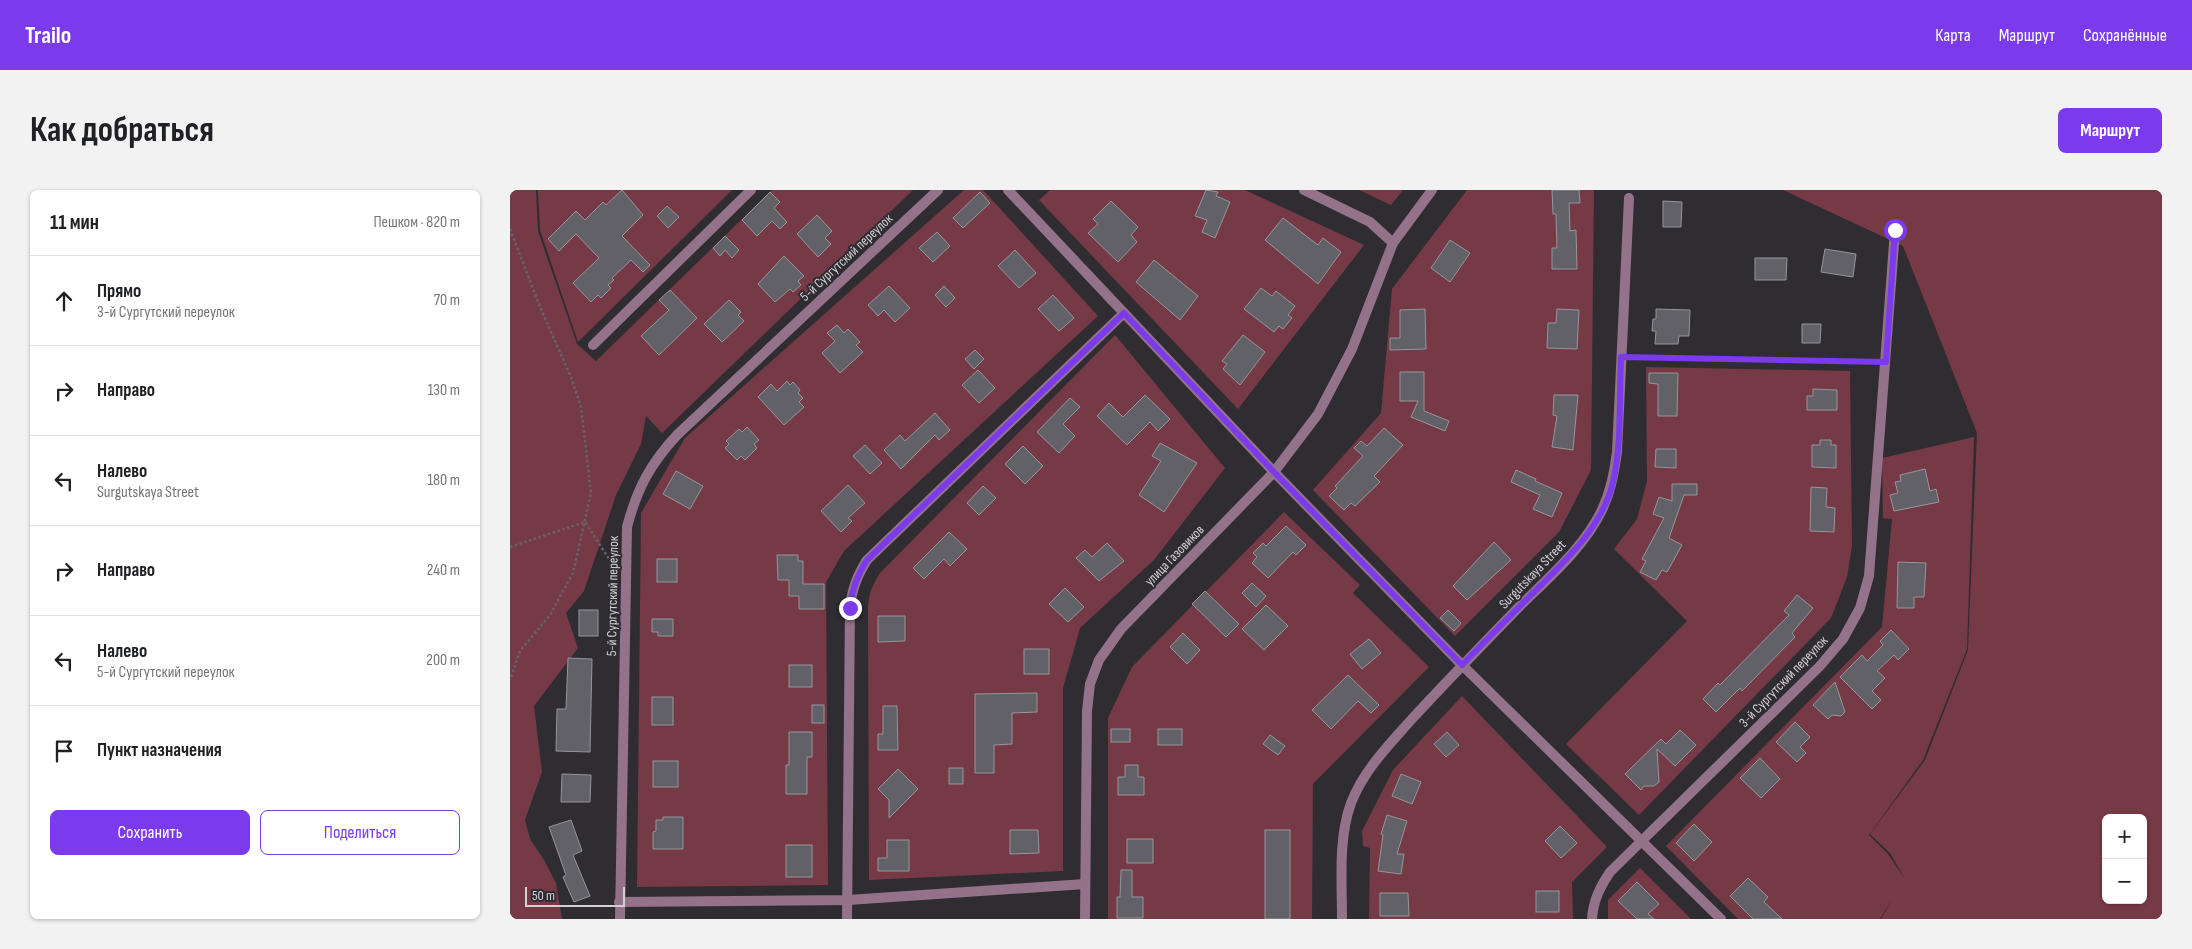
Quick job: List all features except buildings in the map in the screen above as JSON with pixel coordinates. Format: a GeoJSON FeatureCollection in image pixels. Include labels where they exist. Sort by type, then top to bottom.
{"type":"FeatureCollection","features":[{"type":"Feature","properties":{"kind":"street"},"geometry":{"type":"LineString","coordinates":[[593,345],[751,190]]}},
{"type":"Feature","properties":{"kind":"street","name":"5-й Сургутский переулок"},"geometry":{"type":"LineString","coordinates":[[620,919],[627,527],[637,494],[658,455],[677,435],[938,190]]}},
{"type":"Feature","properties":{"kind":"street"},"geometry":{"type":"LineString","coordinates":[[1008,190],[1274,472],[1462,665],[1721,919]]}},
{"type":"Feature","properties":{"kind":"street"},"geometry":{"type":"LineString","coordinates":[[1304,190],[1370,222],[1393,243]]}},
{"type":"Feature","properties":{"kind":"street","name":"улица Газовиков"},"geometry":{"type":"LineString","coordinates":[[1085,919],[1087,711],[1090,684],[1099,660],[1121,629],[1274,472],[1318,414],[1352,349],[1393,243],[1432,190]]}},
{"type":"Feature","properties":{"kind":"street","name":"Surgutskaya Street"},"geometry":{"type":"LineString","coordinates":[[1342,919],[1342,849],[1345,826],[1351,803],[1362,779],[1381,754],[1462,665],[1566,560],[1586,536],[1601,512],[1613,483],[1617,452],[1628,198]]}},
{"type":"Feature","properties":{"kind":"street","name":"3-й Сургутский переулок"},"geometry":{"type":"LineString","coordinates":[[1592,919],[1600,886],[1610,872],[1819,667],[1843,639],[1860,608],[1869,576],[1895,230]]}},
{"type":"Feature","properties":{"kind":"street"},"geometry":{"type":"LineString","coordinates":[[847,919],[850,608],[852,591],[858,575],[867,560],[1124,313]]}},
{"type":"Feature","properties":{"kind":"street"},"geometry":{"type":"LineString","coordinates":[[619,902],[848,900],[1085,884]]}},
{"type":"Feature","properties":{"kind":"path"},"geometry":{"type":"LineString","coordinates":[[510,229],[540,307],[572,377],[581,406],[591,493],[573,573],[550,615],[520,651],[510,680]]}},
{"type":"Feature","properties":{"kind":"path"},"geometry":{"type":"LineString","coordinates":[[1621,357],[1886,362]]}},
{"type":"Feature","properties":{"kind":"path"},"geometry":{"type":"LineString","coordinates":[[586,522],[626,584]]}},
{"type":"Feature","properties":{"kind":"path"},"geometry":{"type":"LineString","coordinates":[[510,547],[586,522]]}},
{"type":"Feature","properties":{"kind":"shaded area"},"geometry":{"type":"Polygon","coordinates":[[[510,190],[536,190],[538,231],[577,344],[596,361],[772,190],[913,190],[662,433],[646,416],[641,444],[616,495],[584,591],[566,613],[578,648],[534,706],[542,772],[525,820],[530,839],[556,883],[562,919],[510,919],[510,190]]]}},
{"type":"Feature","properties":{"kind":"shaded area"},"geometry":{"type":"Polygon","coordinates":[[[538,190],[732,190],[578,342],[540,230],[538,190]]]}},
{"type":"Feature","properties":{"kind":"shaded area"},"geometry":{"type":"Polygon","coordinates":[[[964,190],[983,190],[1098,316],[844,551],[826,582],[828,885],[637,887],[641,513],[685,438],[964,190]]]}},
{"type":"Feature","properties":{"kind":"shaded area"},"geometry":{"type":"Polygon","coordinates":[[[1050,190],[1245,190],[1364,245],[1238,409],[1039,200],[1050,190]]]}},
{"type":"Feature","properties":{"kind":"shaded area"},"geometry":{"type":"Polygon","coordinates":[[[1359,190],[1403,190],[1391,205],[1359,190]]]}},
{"type":"Feature","properties":{"kind":"shaded area"},"geometry":{"type":"Polygon","coordinates":[[[1467,190],[1594,190],[1591,470],[1559,532],[1455,636],[1313,490],[1381,413],[1392,289],[1467,190]]]}},
{"type":"Feature","properties":{"kind":"shaded area"},"geometry":{"type":"Polygon","coordinates":[[[1783,190],[2162,190],[2162,919],[1881,919],[1893,898],[1880,919],[1738,919],[1666,846],[1882,627],[1892,519],[1883,518],[1882,458],[1974,437],[1967,649],[1923,760],[1869,835],[1888,854],[1905,879],[1890,853],[1870,834],[1925,760],[1968,650],[1977,433],[1903,246],[1783,190]]]}},
{"type":"Feature","properties":{"kind":"shaded area"},"geometry":{"type":"Polygon","coordinates":[[[1115,335],[1225,468],[1154,560],[1080,628],[1063,688],[1063,871],[869,880],[868,606],[873,585],[880,573],[1115,335]]]}},
{"type":"Feature","properties":{"kind":"shaded area"},"geometry":{"type":"Polygon","coordinates":[[[1646,367],[1850,371],[1852,546],[1847,577],[1831,618],[1639,815],[1566,744],[1687,621],[1614,549],[1637,519],[1647,481],[1646,367]]]}},
{"type":"Feature","properties":{"kind":"shaded area"},"geometry":{"type":"Polygon","coordinates":[[[1284,512],[1360,585],[1353,593],[1429,667],[1313,784],[1312,919],[1108,919],[1108,718],[1132,667],[1284,512]]]}},
{"type":"Feature","properties":{"kind":"shaded area"},"geometry":{"type":"Polygon","coordinates":[[[1462,696],[1607,847],[1572,882],[1573,919],[1369,919],[1370,848],[1363,846],[1362,831],[1393,770],[1462,696]]]}},
{"type":"Feature","properties":{"kind":"shaded area"},"geometry":{"type":"Polygon","coordinates":[[[1640,868],[1691,919],[1608,919],[1608,900],[1640,868]]]}},
{"type":"Feature","properties":{"kind":"route"},"geometry":{"type":"LineString","coordinates":[[850,608],[852,591],[858,575],[867,560],[1124,313],[1274,472],[1462,665],[1566,560],[1586,536],[1601,512],[1613,483],[1617,452],[1621,357],[1886,362],[1895,230]]}}]}
